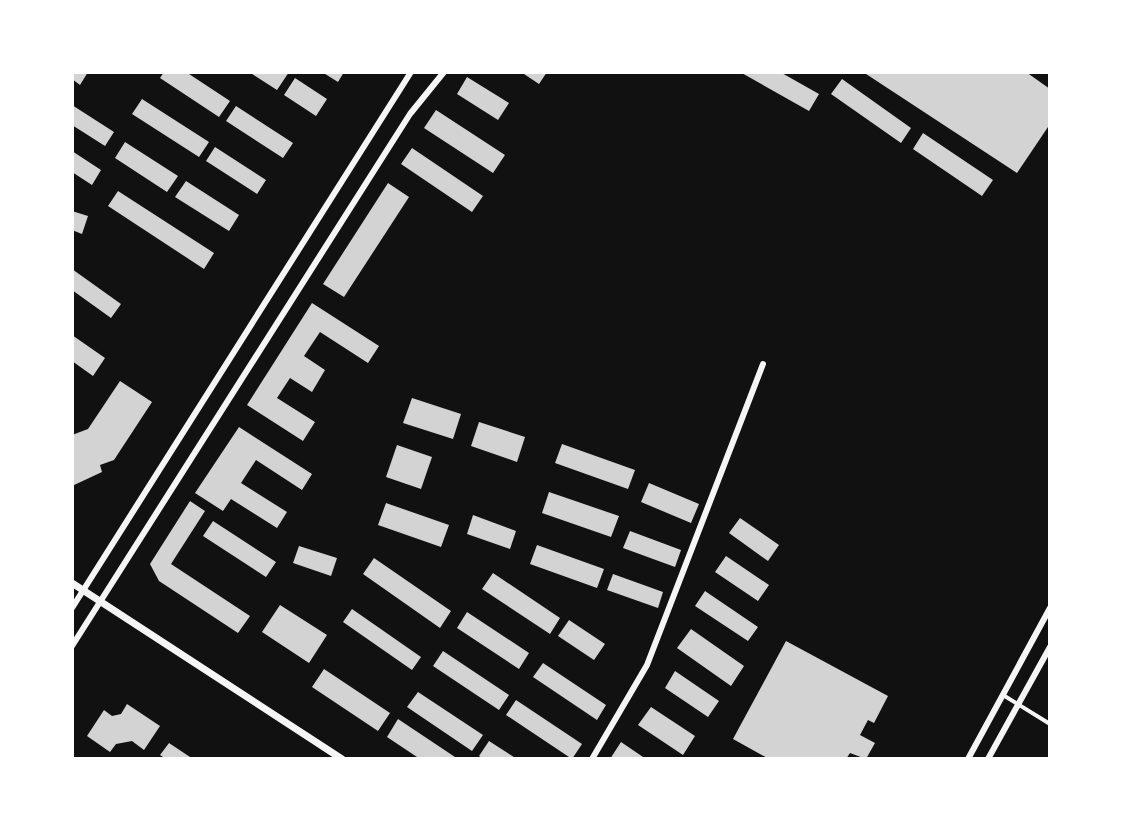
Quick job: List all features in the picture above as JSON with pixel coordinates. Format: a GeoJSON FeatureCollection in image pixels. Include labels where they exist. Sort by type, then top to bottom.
{"type":"FeatureCollection","features":[{"type":"Feature","properties":{"kind":"highway"},"geometry":{"type":"LineString","coordinates":[[72,583],[342,759]]}},
{"type":"Feature","properties":{"kind":"main road"},"geometry":{"type":"LineString","coordinates":[[72,608],[411,72]]}},
{"type":"Feature","properties":{"kind":"main road"},"geometry":{"type":"LineString","coordinates":[[72,646],[410,114],[444,72]]}},
{"type":"Feature","properties":{"kind":"main road"},"geometry":{"type":"LineString","coordinates":[[592,759],[647,665],[763,364]]}},
{"type":"Feature","properties":{"kind":"main road"},"geometry":{"type":"LineString","coordinates":[[968,759],[1050,608]]}},
{"type":"Feature","properties":{"kind":"main road"},"geometry":{"type":"LineString","coordinates":[[988,759],[1050,647]]}},
{"type":"Feature","properties":{"kind":"street"},"geometry":{"type":"LineString","coordinates":[[1003,695],[1050,724]]}},
{"type":"Feature","properties":{"kind":"building"},"geometry":{"type":"Polygon","coordinates":[[[72,72],[88,72],[80,85],[72,79],[72,72]]]}},
{"type":"Feature","properties":{"kind":"building"},"geometry":{"type":"Polygon","coordinates":[[[164,72],[186,72],[230,101],[219,117],[160,78],[164,72]]]}},
{"type":"Feature","properties":{"kind":"building"},"geometry":{"type":"Polygon","coordinates":[[[249,72],[289,72],[277,90],[249,72]]]}},
{"type":"Feature","properties":{"kind":"building"},"geometry":{"type":"Polygon","coordinates":[[[322,72],[344,72],[338,82],[322,72]]]}},
{"type":"Feature","properties":{"kind":"building"},"geometry":{"type":"Polygon","coordinates":[[[521,72],[547,72],[539,84],[521,72]]]}},
{"type":"Feature","properties":{"kind":"building"},"geometry":{"type":"Polygon","coordinates":[[[740,72],[780,72],[819,94],[809,111],[740,72]]]}},
{"type":"Feature","properties":{"kind":"building"},"geometry":{"type":"Polygon","coordinates":[[[863,72],[1026,72],[1050,89],[1050,124],[1017,173],[863,72]]]}},
{"type":"Feature","properties":{"kind":"building"},"geometry":{"type":"Polygon","coordinates":[[[467,77],[509,103],[498,120],[457,94],[467,77]]]}},
{"type":"Feature","properties":{"kind":"building"},"geometry":{"type":"Polygon","coordinates":[[[295,78],[327,99],[316,116],[284,95],[295,78]]]}},
{"type":"Feature","properties":{"kind":"building"},"geometry":{"type":"Polygon","coordinates":[[[842,79],[911,128],[901,143],[831,94],[842,79]]]}},
{"type":"Feature","properties":{"kind":"building"},"geometry":{"type":"Polygon","coordinates":[[[142,99],[209,142],[199,157],[132,114],[142,99]]]}},
{"type":"Feature","properties":{"kind":"building"},"geometry":{"type":"Polygon","coordinates":[[[72,105],[114,132],[105,146],[72,125],[72,105]]]}},
{"type":"Feature","properties":{"kind":"building"},"geometry":{"type":"Polygon","coordinates":[[[236,106],[293,143],[283,158],[226,121],[236,106]]]}},
{"type":"Feature","properties":{"kind":"building"},"geometry":{"type":"Polygon","coordinates":[[[436,110],[505,155],[493,173],[424,128],[436,110]]]}},
{"type":"Feature","properties":{"kind":"building"},"geometry":{"type":"Polygon","coordinates":[[[923,133],[993,180],[982,196],[913,149],[923,133]]]}},
{"type":"Feature","properties":{"kind":"building"},"geometry":{"type":"Polygon","coordinates":[[[125,142],[178,176],[167,192],[115,158],[125,142]]]}},
{"type":"Feature","properties":{"kind":"building"},"geometry":{"type":"Polygon","coordinates":[[[215,147],[266,180],[257,194],[206,161],[215,147]]]}},
{"type":"Feature","properties":{"kind":"building"},"geometry":{"type":"Polygon","coordinates":[[[412,148],[483,196],[472,212],[401,164],[412,148]]]}},
{"type":"Feature","properties":{"kind":"building"},"geometry":{"type":"Polygon","coordinates":[[[72,151],[101,170],[92,185],[72,172],[72,151]]]}},
{"type":"Feature","properties":{"kind":"building"},"geometry":{"type":"Polygon","coordinates":[[[186,181],[239,215],[229,231],[175,197],[186,181]]]}},
{"type":"Feature","properties":{"kind":"building"},"geometry":{"type":"Polygon","coordinates":[[[388,183],[409,197],[344,297],[323,284],[388,183]]]}},
{"type":"Feature","properties":{"kind":"building"},"geometry":{"type":"Polygon","coordinates":[[[118,191],[214,253],[204,269],[108,206],[118,191]]]}},
{"type":"Feature","properties":{"kind":"building"},"geometry":{"type":"Polygon","coordinates":[[[72,211],[88,216],[82,234],[72,230],[72,211]]]}},
{"type":"Feature","properties":{"kind":"building"},"geometry":{"type":"Polygon","coordinates":[[[72,269],[121,304],[111,318],[72,290],[72,269]]]}},
{"type":"Feature","properties":{"kind":"building"},"geometry":{"type":"Polygon","coordinates":[[[312,303],[379,346],[368,363],[320,332],[304,356],[325,370],[312,392],[290,378],[277,398],[315,422],[303,441],[247,405],[312,303]]]}},
{"type":"Feature","properties":{"kind":"building"},"geometry":{"type":"Polygon","coordinates":[[[72,335],[105,358],[93,376],[72,361],[72,335]]]}},
{"type":"Feature","properties":{"kind":"building"},"geometry":{"type":"Polygon","coordinates":[[[120,381],[152,402],[114,460],[100,465],[102,472],[72,486],[72,435],[88,429],[120,381]]]}},
{"type":"Feature","properties":{"kind":"building"},"geometry":{"type":"Polygon","coordinates":[[[412,398],[461,414],[453,439],[403,423],[412,398]]]}},
{"type":"Feature","properties":{"kind":"building"},"geometry":{"type":"Polygon","coordinates":[[[479,422],[525,437],[517,462],[471,446],[479,422]]]}},
{"type":"Feature","properties":{"kind":"building"},"geometry":{"type":"Polygon","coordinates":[[[239,427],[312,474],[302,490],[256,460],[241,483],[287,512],[277,528],[231,499],[223,511],[195,493],[239,427]]]}},
{"type":"Feature","properties":{"kind":"building"},"geometry":{"type":"Polygon","coordinates":[[[562,444],[635,470],[628,489],[555,463],[562,444]]]}},
{"type":"Feature","properties":{"kind":"building"},"geometry":{"type":"Polygon","coordinates":[[[397,445],[432,457],[421,489],[386,477],[397,445]]]}},
{"type":"Feature","properties":{"kind":"building"},"geometry":{"type":"Polygon","coordinates":[[[649,483],[699,504],[691,523],[641,502],[649,483]]]}},
{"type":"Feature","properties":{"kind":"building"},"geometry":{"type":"Polygon","coordinates":[[[549,492],[619,516],[611,537],[542,513],[549,492]]]}},
{"type":"Feature","properties":{"kind":"building"},"geometry":{"type":"Polygon","coordinates":[[[190,501],[205,511],[171,564],[250,616],[238,633],[159,581],[150,564],[190,501]]]}},
{"type":"Feature","properties":{"kind":"building"},"geometry":{"type":"Polygon","coordinates":[[[386,503],[449,525],[441,547],[378,525],[386,503]]]}},
{"type":"Feature","properties":{"kind":"building"},"geometry":{"type":"Polygon","coordinates":[[[473,515],[516,531],[510,549],[467,534],[473,515]]]}},
{"type":"Feature","properties":{"kind":"building"},"geometry":{"type":"Polygon","coordinates":[[[740,518],[779,545],[768,561],[729,533],[740,518]]]}},
{"type":"Feature","properties":{"kind":"building"},"geometry":{"type":"Polygon","coordinates":[[[213,521],[276,562],[266,577],[203,536],[213,521]]]}},
{"type":"Feature","properties":{"kind":"building"},"geometry":{"type":"Polygon","coordinates":[[[630,531],[681,550],[675,567],[623,548],[630,531]]]}},
{"type":"Feature","properties":{"kind":"building"},"geometry":{"type":"Polygon","coordinates":[[[537,545],[604,569],[597,588],[530,564],[537,545]]]}},
{"type":"Feature","properties":{"kind":"building"},"geometry":{"type":"Polygon","coordinates":[[[299,546],[337,558],[331,576],[293,563],[299,546]]]}},
{"type":"Feature","properties":{"kind":"building"},"geometry":{"type":"Polygon","coordinates":[[[726,556],[769,585],[758,601],[715,572],[726,556]]]}},
{"type":"Feature","properties":{"kind":"building"},"geometry":{"type":"Polygon","coordinates":[[[374,558],[451,611],[440,628],[363,574],[374,558]]]}},
{"type":"Feature","properties":{"kind":"building"},"geometry":{"type":"Polygon","coordinates":[[[493,573],[560,618],[550,634],[482,589],[493,573]]]}},
{"type":"Feature","properties":{"kind":"building"},"geometry":{"type":"Polygon","coordinates":[[[613,574],[663,592],[658,608],[607,590],[613,574]]]}},
{"type":"Feature","properties":{"kind":"building"},"geometry":{"type":"Polygon","coordinates":[[[705,591],[758,627],[748,641],[695,606],[705,591]]]}},
{"type":"Feature","properties":{"kind":"building"},"geometry":{"type":"Polygon","coordinates":[[[280,605],[327,635],[309,663],[262,632],[280,605]]]}},
{"type":"Feature","properties":{"kind":"building"},"geometry":{"type":"Polygon","coordinates":[[[352,609],[421,657],[412,670],[343,622],[352,609]]]}},
{"type":"Feature","properties":{"kind":"building"},"geometry":{"type":"Polygon","coordinates":[[[467,612],[529,653],[519,669],[457,628],[467,612]]]}},
{"type":"Feature","properties":{"kind":"building"},"geometry":{"type":"Polygon","coordinates":[[[569,620],[605,644],[594,660],[558,636],[569,620]]]}},
{"type":"Feature","properties":{"kind":"building"},"geometry":{"type":"Polygon","coordinates":[[[691,629],[744,666],[731,686],[677,648],[691,629]]]}},
{"type":"Feature","properties":{"kind":"building"},"geometry":{"type":"Polygon","coordinates":[[[786,641],[888,696],[874,723],[868,720],[860,735],[875,743],[866,759],[850,753],[846,759],[769,759],[733,739],[786,641]]]}},
{"type":"Feature","properties":{"kind":"building"},"geometry":{"type":"Polygon","coordinates":[[[443,651],[509,695],[499,710],[433,666],[443,651]]]}},
{"type":"Feature","properties":{"kind":"building"},"geometry":{"type":"Polygon","coordinates":[[[543,663],[606,705],[597,720],[533,677],[543,663]]]}},
{"type":"Feature","properties":{"kind":"building"},"geometry":{"type":"Polygon","coordinates":[[[324,669],[390,713],[378,731],[312,687],[324,669]]]}},
{"type":"Feature","properties":{"kind":"building"},"geometry":{"type":"Polygon","coordinates":[[[675,671],[719,701],[708,717],[665,688],[675,671]]]}},
{"type":"Feature","properties":{"kind":"building"},"geometry":{"type":"Polygon","coordinates":[[[418,692],[483,735],[472,751],[407,707],[418,692]]]}},
{"type":"Feature","properties":{"kind":"building"},"geometry":{"type":"Polygon","coordinates":[[[516,700],[582,744],[572,759],[506,715],[516,700]]]}},
{"type":"Feature","properties":{"kind":"building"},"geometry":{"type":"Polygon","coordinates":[[[127,704],[160,726],[144,750],[132,741],[116,744],[110,752],[87,736],[104,710],[112,716],[121,714],[127,704]]]}},
{"type":"Feature","properties":{"kind":"building"},"geometry":{"type":"Polygon","coordinates":[[[651,707],[695,736],[683,755],[638,725],[651,707]]]}},
{"type":"Feature","properties":{"kind":"building"},"geometry":{"type":"Polygon","coordinates":[[[398,719],[454,759],[420,759],[387,737],[398,719]]]}},
{"type":"Feature","properties":{"kind":"building"},"geometry":{"type":"Polygon","coordinates":[[[489,741],[517,759],[483,759],[479,756],[489,741]]]}},
{"type":"Feature","properties":{"kind":"building"},"geometry":{"type":"Polygon","coordinates":[[[621,742],[646,759],[610,759],[621,742]]]}},
{"type":"Feature","properties":{"kind":"building"},"geometry":{"type":"Polygon","coordinates":[[[169,743],[193,759],[166,759],[160,755],[169,743]]]}}]}
